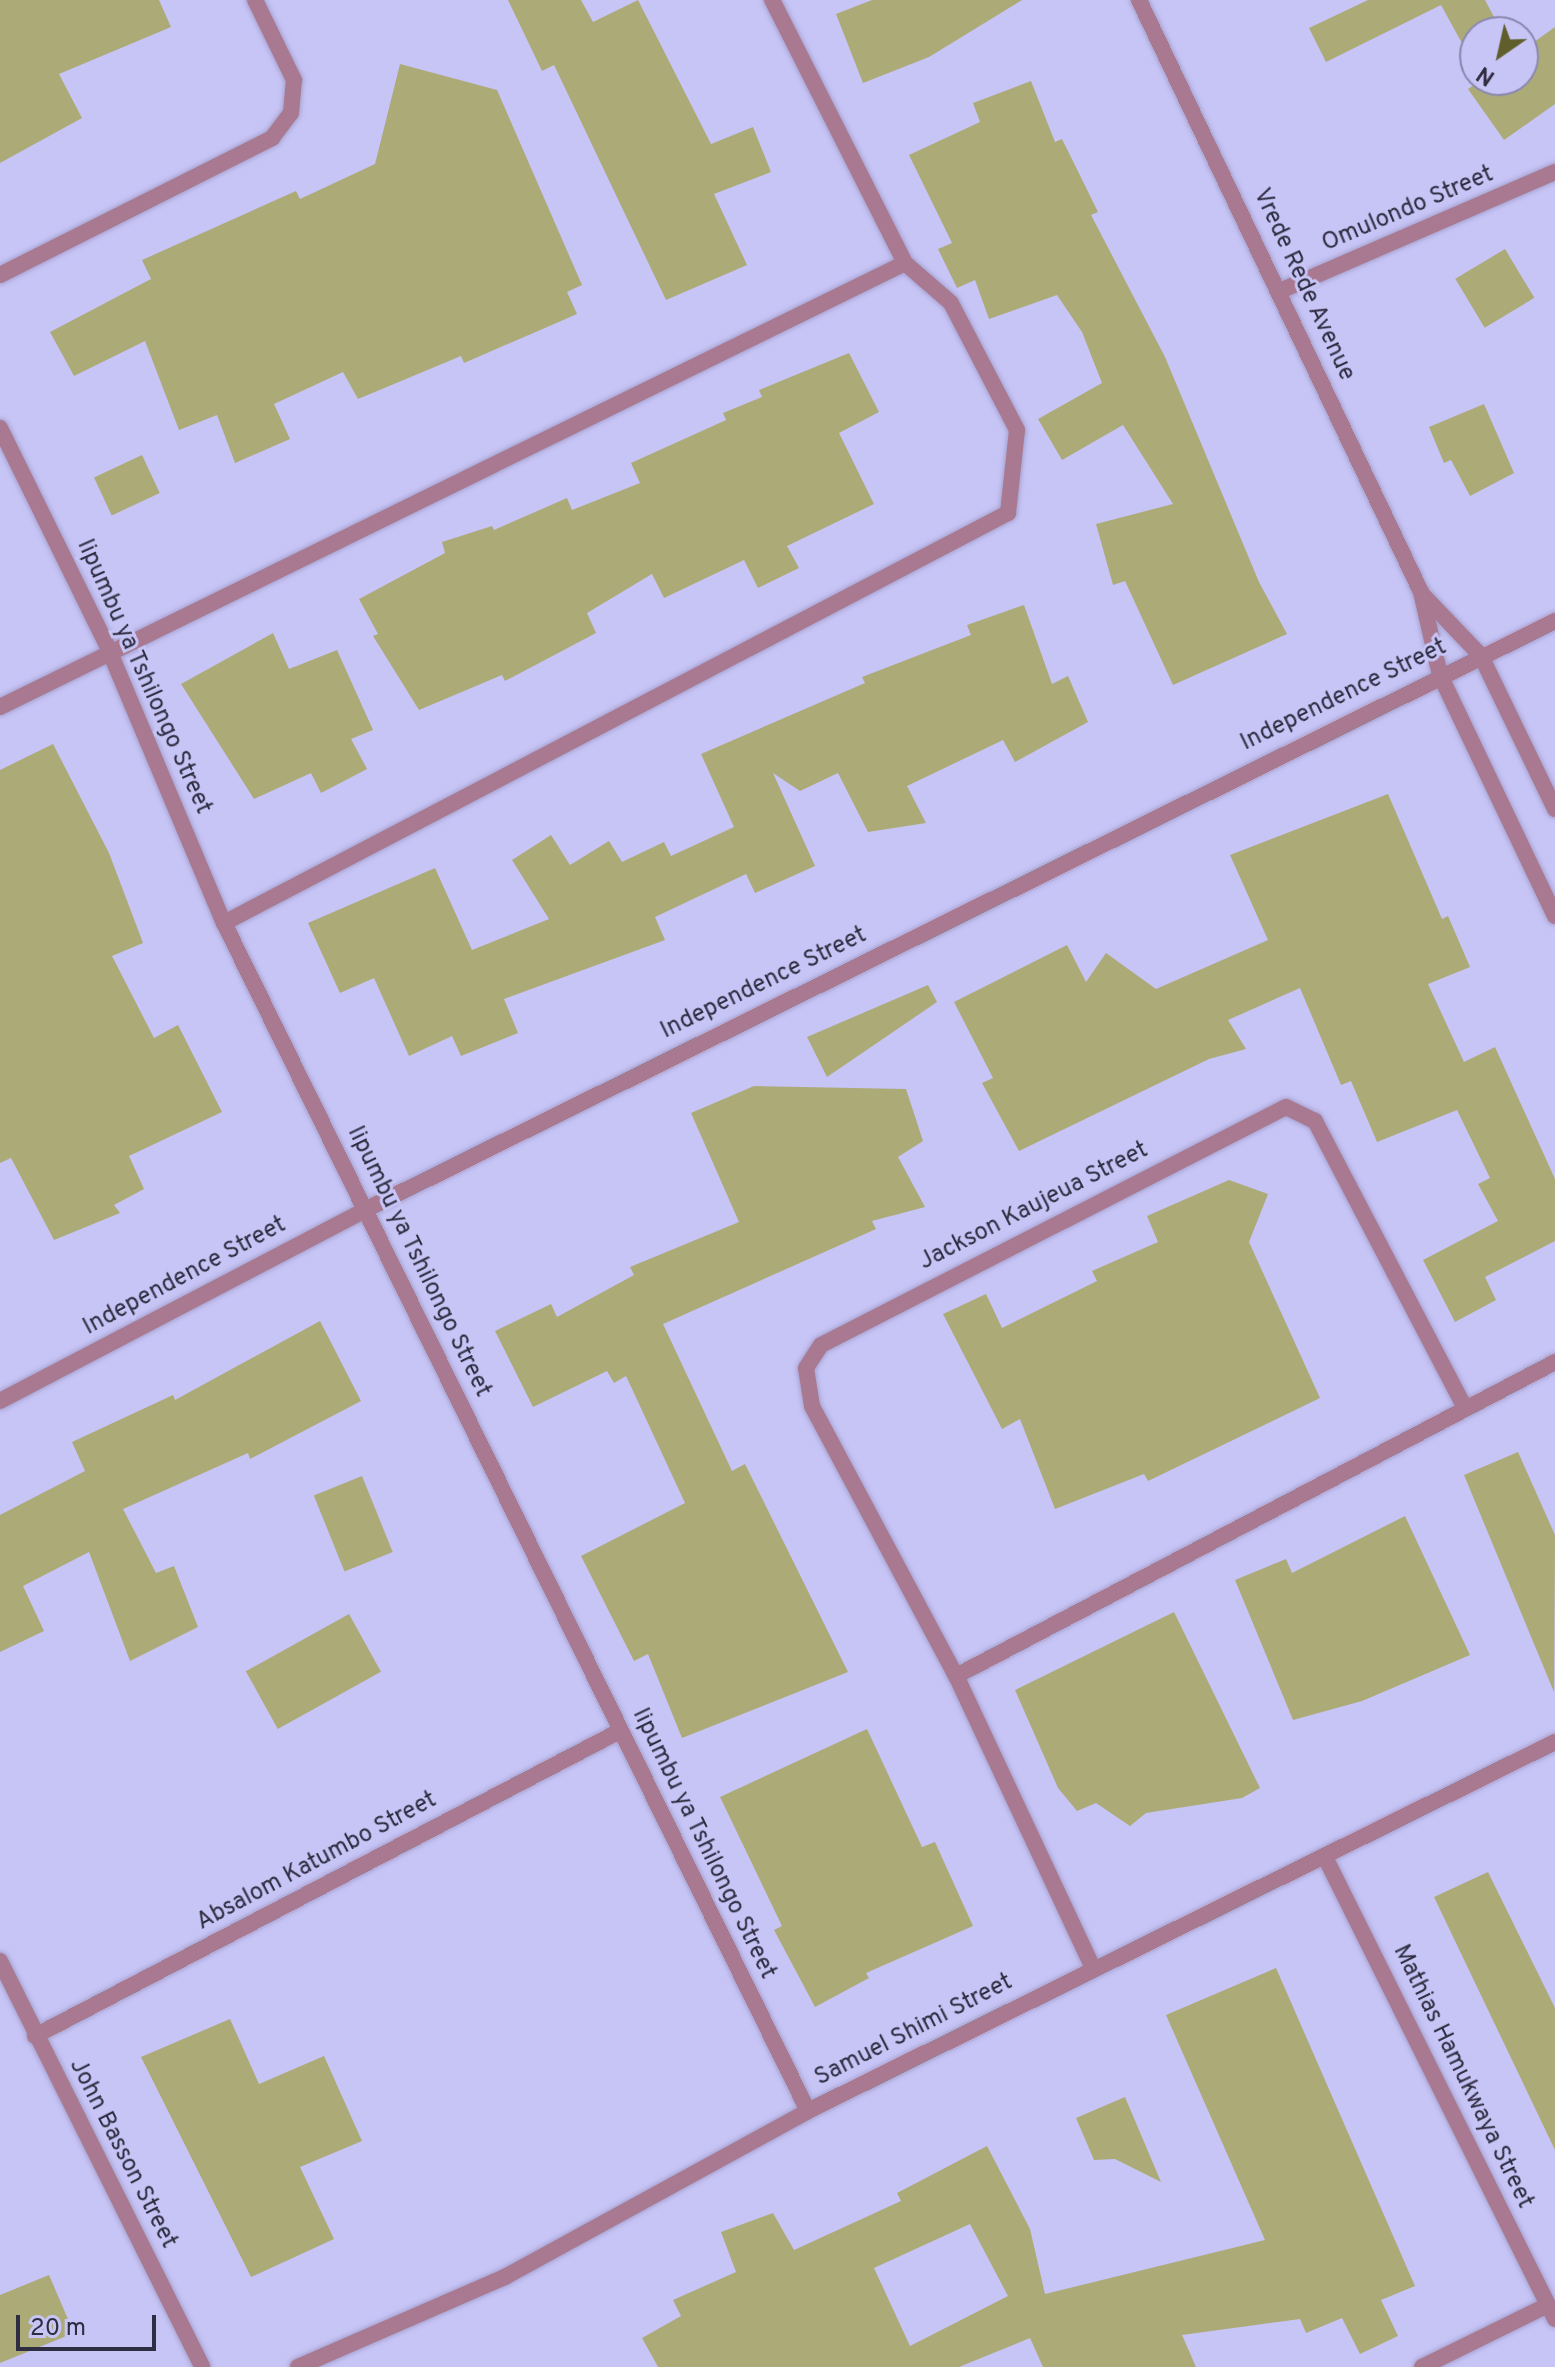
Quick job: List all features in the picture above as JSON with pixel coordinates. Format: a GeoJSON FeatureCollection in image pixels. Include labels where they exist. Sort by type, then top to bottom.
{"type":"FeatureCollection","features":[{"type":"Feature","properties":{"kind":"street"},"geometry":{"type":"LineString","coordinates":[[0,275],[272,138],[291,113],[294,80],[255,0]]}},
{"type":"Feature","properties":{"kind":"street"},"geometry":{"type":"LineString","coordinates":[[224,923],[1008,513],[1017,430],[951,303],[905,263],[772,0]]}},
{"type":"Feature","properties":{"kind":"street","name":"Vrede Rede Avenue"},"geometry":{"type":"LineString","coordinates":[[1139,0],[1421,592],[1440,675],[1555,916]]}},
{"type":"Feature","properties":{"kind":"street","name":"Omulondo Street"},"geometry":{"type":"LineString","coordinates":[[1280,291],[1555,172]]}},
{"type":"Feature","properties":{"kind":"street"},"geometry":{"type":"LineString","coordinates":[[0,707],[109,650],[905,263]]}},
{"type":"Feature","properties":{"kind":"street","name":"Iipumbu ya Tshilongo Street"},"geometry":{"type":"LineString","coordinates":[[0,428],[109,650],[224,923],[808,2111]]}},
{"type":"Feature","properties":{"kind":"street","name":"Vrede Rede Avenue"},"geometry":{"type":"LineString","coordinates":[[1421,592],[1481,656],[1555,809]]}},
{"type":"Feature","properties":{"kind":"street","name":"Independence Street"},"geometry":{"type":"LineString","coordinates":[[0,1401],[365,1210],[1440,675],[1555,621]]}},
{"type":"Feature","properties":{"kind":"street","name":"Jackson Kaujeua Street"},"geometry":{"type":"LineString","coordinates":[[1093,1968],[956,1676],[812,1406],[806,1368],[821,1345],[1286,1107],[1315,1121],[1464,1406]]}},
{"type":"Feature","properties":{"kind":"street"},"geometry":{"type":"LineString","coordinates":[[956,1676],[1464,1406],[1555,1362]]}},
{"type":"Feature","properties":{"kind":"street","name":"Absalom Katumbo Street"},"geometry":{"type":"LineString","coordinates":[[35,2036],[620,1731]]}},
{"type":"Feature","properties":{"kind":"street","name":"Samuel Shimi Street"},"geometry":{"type":"LineString","coordinates":[[298,2367],[505,2277],[808,2111],[1555,1742]]}},
{"type":"Feature","properties":{"kind":"street","name":"Mathias Hamukwaya Street"},"geometry":{"type":"LineString","coordinates":[[1325,1857],[1552,2312]]}},
{"type":"Feature","properties":{"kind":"street","name":"John Basson Street"},"geometry":{"type":"LineString","coordinates":[[0,1961],[202,2367]]}},
{"type":"Feature","properties":{"kind":"street"},"geometry":{"type":"LineString","coordinates":[[1422,2367],[1552,2312]]}},
{"type":"Feature","properties":{"kind":"building"},"geometry":{"type":"Polygon","coordinates":[[[0,0],[159,0],[171,27],[59,74],[82,118],[0,163],[0,0]]]}},
{"type":"Feature","properties":{"kind":"building"},"geometry":{"type":"Polygon","coordinates":[[[508,0],[581,0],[593,22],[638,0],[711,144],[753,127],[771,172],[714,194],[747,265],[666,300],[554,65],[542,71],[508,0]]]}},
{"type":"Feature","properties":{"kind":"building"},"geometry":{"type":"Polygon","coordinates":[[[872,0],[1022,0],[929,57],[863,83],[836,14],[872,0]]]}},
{"type":"Feature","properties":{"kind":"building"},"geometry":{"type":"Polygon","coordinates":[[[1368,0],[1485,0],[1494,16],[1459,16],[1459,38],[1441,5],[1326,62],[1309,28],[1368,0]]]}},
{"type":"Feature","properties":{"kind":"building"},"geometry":{"type":"Polygon","coordinates":[[[1555,27],[1555,104],[1504,140],[1473,96],[1539,96],[1539,38],[1555,27]]]}},
{"type":"Feature","properties":{"kind":"building"},"geometry":{"type":"Polygon","coordinates":[[[400,64],[497,90],[582,285],[567,292],[577,314],[464,363],[461,356],[358,399],[343,372],[274,404],[290,439],[235,463],[217,415],[179,430],[145,341],[74,376],[50,332],[151,279],[142,260],[296,191],[300,199],[375,164],[400,64]]]}},
{"type":"Feature","properties":{"kind":"building"},"geometry":{"type":"Polygon","coordinates":[[[1031,81],[1055,142],[1062,139],[1098,212],[1091,215],[1165,357],[1259,582],[1287,634],[1173,685],[1125,581],[1113,585],[1096,524],[1173,504],[1123,425],[1062,460],[1038,419],[1102,383],[1082,332],[1057,295],[989,319],[975,280],[957,288],[938,249],[952,243],[909,155],[980,122],[973,103],[1031,81]]]}},
{"type":"Feature","properties":{"kind":"building"},"geometry":{"type":"Polygon","coordinates":[[[1505,249],[1534,298],[1485,328],[1455,279],[1505,249]]]}},
{"type":"Feature","properties":{"kind":"building"},"geometry":{"type":"Polygon","coordinates":[[[849,353],[879,412],[839,433],[874,504],[787,546],[799,568],[758,588],[744,560],[664,598],[652,574],[587,613],[596,633],[505,681],[502,675],[419,710],[373,636],[378,634],[359,599],[445,553],[442,542],[492,526],[494,530],[567,498],[572,510],[640,483],[631,463],[726,420],[723,413],[762,397],[759,390],[849,353]]]}},
{"type":"Feature","properties":{"kind":"building"},"geometry":{"type":"Polygon","coordinates":[[[1484,404],[1514,473],[1470,496],[1451,460],[1444,463],[1429,427],[1484,404]]]}},
{"type":"Feature","properties":{"kind":"building"},"geometry":{"type":"Polygon","coordinates":[[[142,455],[160,493],[112,515],[94,477],[142,455]]]}},
{"type":"Feature","properties":{"kind":"building"},"geometry":{"type":"Polygon","coordinates":[[[1024,605],[1052,684],[1068,676],[1088,722],[1015,762],[1003,740],[907,786],[926,823],[868,832],[838,773],[800,791],[773,773],[815,866],[755,893],[746,874],[655,917],[665,940],[504,999],[518,1033],[461,1056],[452,1036],[409,1056],[374,978],[340,993],[308,923],[435,868],[472,950],[549,919],[512,860],[551,835],[570,865],[609,841],[622,862],[664,842],[671,856],[734,827],[701,754],[865,683],[862,677],[971,635],[967,625],[1024,605]]]}},
{"type":"Feature","properties":{"kind":"building"},"geometry":{"type":"Polygon","coordinates":[[[273,633],[289,669],[337,650],[373,730],[351,739],[367,769],[321,793],[311,773],[254,799],[181,684],[273,633]]]}},
{"type":"Feature","properties":{"kind":"building"},"geometry":{"type":"Polygon","coordinates":[[[53,744],[109,853],[143,943],[112,956],[154,1038],[178,1025],[222,1112],[129,1156],[144,1189],[114,1205],[120,1213],[54,1240],[11,1158],[0,1163],[0,770],[53,744]]]}},
{"type":"Feature","properties":{"kind":"building"},"geometry":{"type":"Polygon","coordinates":[[[1388,794],[1442,919],[1448,916],[1470,967],[1428,984],[1464,1062],[1495,1047],[1555,1179],[1555,1241],[1485,1277],[1496,1300],[1455,1322],[1423,1260],[1498,1221],[1478,1184],[1490,1178],[1457,1110],[1377,1142],[1351,1081],[1341,1085],[1300,988],[1228,1020],[1246,1049],[1209,1059],[1019,1151],[982,1083],[993,1078],[954,1002],[1067,945],[1086,982],[1106,953],[1156,989],[1268,940],[1230,855],[1388,794]]]}},
{"type":"Feature","properties":{"kind":"building"},"geometry":{"type":"Polygon","coordinates":[[[928,985],[937,1002],[827,1077],[807,1037],[928,985]]]}},
{"type":"Feature","properties":{"kind":"building"},"geometry":{"type":"Polygon","coordinates":[[[754,1086],[906,1089],[923,1141],[898,1157],[925,1207],[872,1221],[876,1229],[663,1324],[732,1471],[745,1464],[848,1672],[682,1738],[648,1654],[634,1661],[581,1556],[685,1503],[626,1376],[614,1383],[607,1371],[533,1407],[495,1331],[551,1304],[557,1317],[634,1275],[630,1267],[739,1222],[691,1113],[754,1086]]]}},
{"type":"Feature","properties":{"kind":"building"},"geometry":{"type":"Polygon","coordinates":[[[1229,1180],[1268,1194],[1249,1242],[1320,1398],[1148,1481],[1144,1474],[1055,1509],[1020,1419],[1002,1429],[943,1314],[986,1294],[1002,1328],[1097,1281],[1092,1271],[1158,1242],[1147,1216],[1229,1180]]]}},
{"type":"Feature","properties":{"kind":"building"},"geometry":{"type":"Polygon","coordinates":[[[320,1321],[361,1401],[250,1459],[248,1453],[123,1509],[156,1573],[174,1566],[198,1627],[130,1661],[89,1552],[23,1586],[44,1631],[0,1652],[0,1515],[85,1471],[72,1442],[173,1395],[175,1400],[320,1321]]]}},
{"type":"Feature","properties":{"kind":"building"},"geometry":{"type":"Polygon","coordinates":[[[1518,1452],[1555,1535],[1554,1692],[1464,1475],[1518,1452]]]}},
{"type":"Feature","properties":{"kind":"building"},"geometry":{"type":"Polygon","coordinates":[[[362,1476],[393,1552],[345,1572],[314,1495],[362,1476]]]}},
{"type":"Feature","properties":{"kind":"building"},"geometry":{"type":"Polygon","coordinates":[[[1405,1516],[1470,1655],[1362,1701],[1293,1720],[1235,1580],[1286,1559],[1292,1573],[1405,1516]]]}},
{"type":"Feature","properties":{"kind":"building"},"geometry":{"type":"Polygon","coordinates":[[[1174,1612],[1260,1788],[1242,1798],[1146,1813],[1130,1826],[1096,1803],[1077,1811],[1058,1788],[1015,1690],[1174,1612]]]}},
{"type":"Feature","properties":{"kind":"building"},"geometry":{"type":"Polygon","coordinates":[[[349,1614],[381,1672],[278,1729],[246,1671],[349,1614]]]}},
{"type":"Feature","properties":{"kind":"building"},"geometry":{"type":"Polygon","coordinates":[[[867,1729],[922,1847],[935,1842],[973,1926],[866,1973],[869,1978],[815,2007],[774,1930],[782,1926],[720,1797],[867,1729]]]}},
{"type":"Feature","properties":{"kind":"building"},"geometry":{"type":"Polygon","coordinates":[[[1488,1872],[1555,2008],[1555,2150],[1434,1897],[1488,1872]]]}},
{"type":"Feature","properties":{"kind":"building"},"geometry":{"type":"Polygon","coordinates":[[[1276,1968],[1415,2286],[1381,2300],[1398,2336],[1360,2354],[1342,2318],[1306,2333],[1300,2319],[1182,2335],[1196,2367],[1043,2367],[1030,2338],[959,2367],[658,2367],[642,2338],[681,2316],[673,2300],[736,2272],[721,2232],[773,2213],[794,2250],[901,2201],[897,2193],[987,2146],[1030,2229],[1045,2294],[1265,2240],[1166,2015],[1276,1968]],[[970,2224],[874,2268],[910,2346],[1008,2296],[970,2224]]]}},
{"type":"Feature","properties":{"kind":"building"},"geometry":{"type":"Polygon","coordinates":[[[230,2019],[259,2084],[324,2056],[362,2141],[300,2167],[334,2239],[251,2277],[141,2057],[230,2019]]]}},
{"type":"Feature","properties":{"kind":"building"},"geometry":{"type":"Polygon","coordinates":[[[1125,2097],[1161,2182],[1115,2159],[1094,2160],[1076,2118],[1125,2097]]]}},
{"type":"Feature","properties":{"kind":"building"},"geometry":{"type":"Polygon","coordinates":[[[49,2275],[74,2333],[0,2363],[0,2295],[49,2275]]]}}]}
